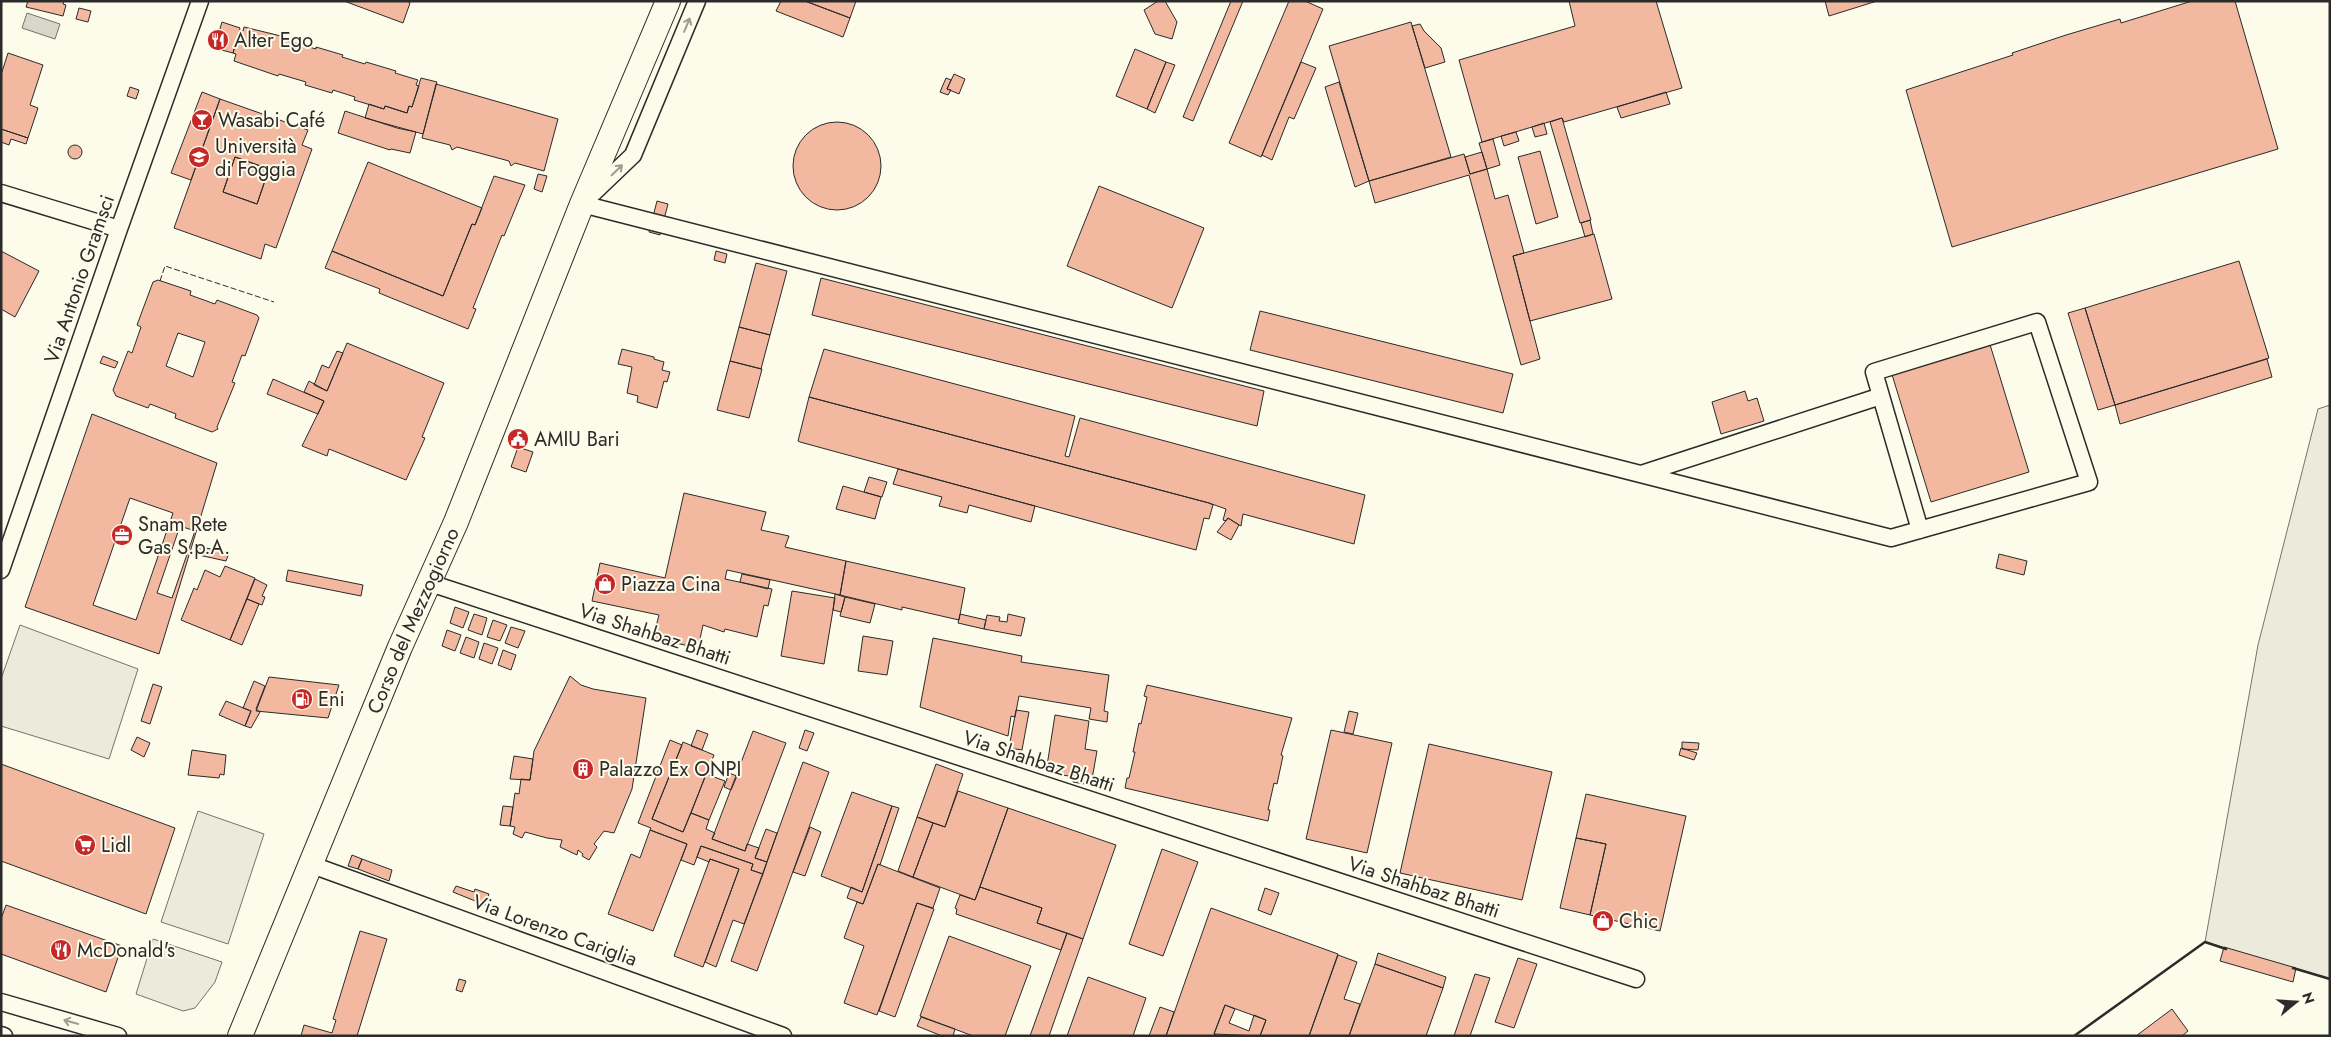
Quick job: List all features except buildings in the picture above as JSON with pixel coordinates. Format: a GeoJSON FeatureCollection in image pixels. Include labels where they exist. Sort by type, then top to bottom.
{"type":"FeatureCollection","features":[{"type":"Feature","properties":{"kind":"main road","name":"Corso del Mezzogiorno"},"geometry":{"type":"LineString","coordinates":[[240,1036],[265,972],[312,865],[400,647],[430,583],[582,204],[668,1]]}},
{"type":"Feature","properties":{"kind":"street","name":"Via Antonio Gramsci"},"geometry":{"type":"LineString","coordinates":[[1,570],[200,1]]}},
{"type":"Feature","properties":{"kind":"street","name":"Corso del Mezzogiorno"},"geometry":{"type":"LineString","coordinates":[[582,204],[633,155],[697,1]]}},
{"type":"Feature","properties":{"kind":"street"},"geometry":{"type":"LineString","coordinates":[[1,193],[119,229]]}},
{"type":"Feature","properties":{"kind":"street"},"geometry":{"type":"LineString","coordinates":[[582,204],[1891,538],[1920,530],[2089,482],[2037,322],[1874,372],[1920,530]]}},
{"type":"Feature","properties":{"kind":"street"},"geometry":{"type":"LineString","coordinates":[[1640,474],[1881,396]]}},
{"type":"Feature","properties":{"kind":"street","name":"Via Shahbaz Bhatti"},"geometry":{"type":"LineString","coordinates":[[430,583],[1636,979]]}},
{"type":"Feature","properties":{"kind":"street","name":"Via Lorenzo Cariglia"},"geometry":{"type":"LineString","coordinates":[[312,865],[783,1036]]}},
{"type":"Feature","properties":{"kind":"street"},"geometry":{"type":"LineString","coordinates":[[1,1002],[118,1036]]}},
{"type":"Feature","properties":{"kind":"shaded area"},"geometry":{"type":"Polygon","coordinates":[[[27,13],[60,24],[55,39],[22,28],[27,13]]]}},
{"type":"Feature","properties":{"kind":"shaded area"},"geometry":{"type":"Polygon","coordinates":[[[2330,405],[2330,979],[2205,942],[2258,645],[2318,409],[2330,405]]]}},
{"type":"Feature","properties":{"kind":"shaded area"},"geometry":{"type":"Polygon","coordinates":[[[20,625],[138,669],[109,759],[1,726],[1,679],[20,625]]]}},
{"type":"Feature","properties":{"kind":"shaded area"},"geometry":{"type":"Polygon","coordinates":[[[198,811],[264,834],[228,944],[161,922],[198,811]]]}},
{"type":"Feature","properties":{"kind":"shaded area"},"geometry":{"type":"Polygon","coordinates":[[[153,939],[222,962],[215,982],[195,1008],[183,1011],[136,994],[153,939]]]}},
{"type":"Feature","properties":{"kind":"fence"},"geometry":{"type":"LineString","coordinates":[[160,281],[165,266],[274,302]]}},
{"type":"Feature","properties":{"kind":"wall"},"geometry":{"type":"LineString","coordinates":[[2074,1036],[2205,942],[2226,949]]}},
{"type":"Feature","properties":{"kind":"wall"},"geometry":{"type":"LineString","coordinates":[[2293,968],[2330,979]]}},
{"type":"Feature","properties":{"kind":"place","name":"Alter Ego"},"geometry":{"type":"Point","coordinates":[218,40]}},
{"type":"Feature","properties":{"kind":"place","name":"Wasabi Café"},"geometry":{"type":"Point","coordinates":[202,120]}},
{"type":"Feature","properties":{"kind":"place","name":"Università di Foggia"},"geometry":{"type":"Point","coordinates":[199,157]}},
{"type":"Feature","properties":{"kind":"place","name":"AMIU Bari"},"geometry":{"type":"Point","coordinates":[518,439]}},
{"type":"Feature","properties":{"kind":"place","name":"Snam Rete Gas S.p.A."},"geometry":{"type":"Point","coordinates":[122,535]}},
{"type":"Feature","properties":{"kind":"place","name":"Piazza Cina"},"geometry":{"type":"Point","coordinates":[605,584]}},
{"type":"Feature","properties":{"kind":"place","name":"Eni"},"geometry":{"type":"Point","coordinates":[302,699]}},
{"type":"Feature","properties":{"kind":"place","name":"Palazzo Ex ONPI"},"geometry":{"type":"Point","coordinates":[583,769]}},
{"type":"Feature","properties":{"kind":"place","name":"Lidl"},"geometry":{"type":"Point","coordinates":[85,845]}},
{"type":"Feature","properties":{"kind":"place","name":"Chic"},"geometry":{"type":"Point","coordinates":[1603,921]}},
{"type":"Feature","properties":{"kind":"place","name":"McDonald's"},"geometry":{"type":"Point","coordinates":[61,950]}}]}
